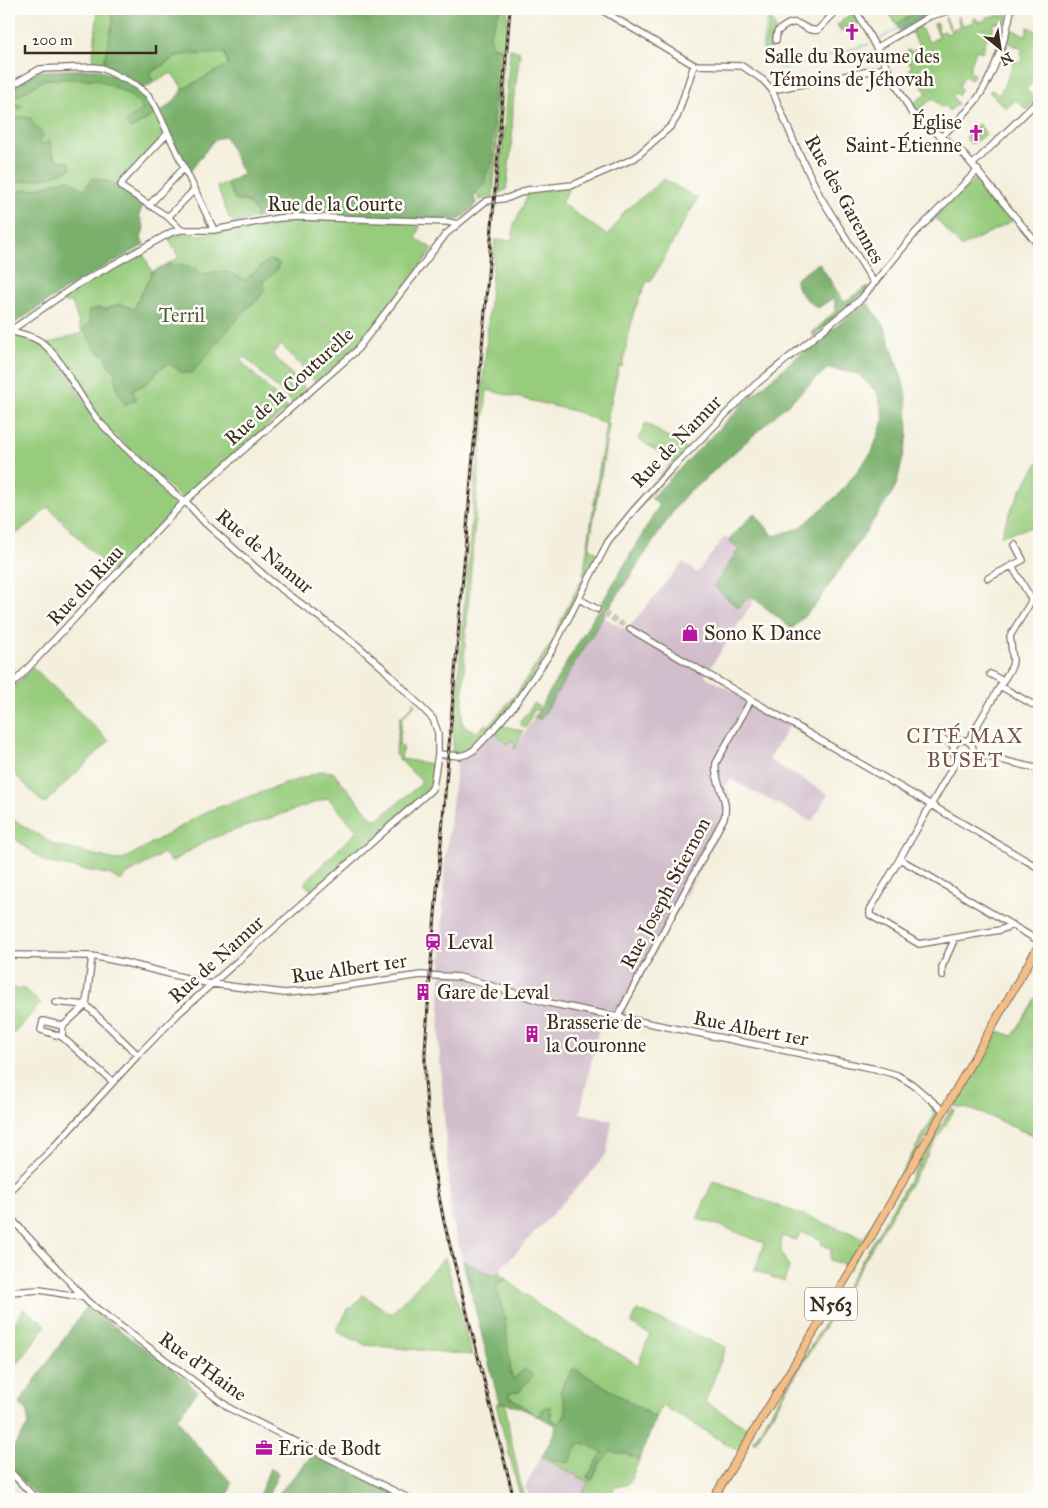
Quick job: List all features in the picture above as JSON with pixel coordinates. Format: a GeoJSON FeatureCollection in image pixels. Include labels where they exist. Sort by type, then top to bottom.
{"type":"FeatureCollection","features":[{"type":"Feature","properties":{"kind":"main road","name":"N563"},"geometry":{"type":"LineString","coordinates":[[714,1499],[1008,1002],[1039,943]]}},
{"type":"Feature","properties":{"kind":"street","name":"Rue des Garennes"},"geometry":{"type":"LineString","coordinates":[[600,9],[694,65],[742,66],[763,80],[772,90],[820,196],[874,284]]}},
{"type":"Feature","properties":{"kind":"street"},"geometry":{"type":"LineString","coordinates":[[776,40],[777,32],[791,23],[798,23],[812,30],[818,30],[838,9]]}},
{"type":"Feature","properties":{"kind":"street"},"geometry":{"type":"LineString","coordinates":[[855,9],[911,112],[923,123],[955,145],[978,170],[1039,246]]}},
{"type":"Feature","properties":{"kind":"street"},"geometry":{"type":"LineString","coordinates":[[876,48],[930,16],[956,9]]}},
{"type":"Feature","properties":{"kind":"street"},"geometry":{"type":"LineString","coordinates":[[942,136],[974,103],[982,91],[1001,49],[1011,9]]}},
{"type":"Feature","properties":{"kind":"street","name":"Rue de la Couturelle"},"geometry":{"type":"LineString","coordinates":[[184,502],[356,351],[441,240],[457,224],[490,200],[508,198],[527,190],[573,185],[635,158],[671,126],[677,117],[694,65]]}},
{"type":"Feature","properties":{"kind":"street"},"geometry":{"type":"LineString","coordinates":[[9,87],[33,72],[46,68],[80,66],[102,68],[142,89],[155,106],[214,230]]}},
{"type":"Feature","properties":{"kind":"street"},"geometry":{"type":"LineString","coordinates":[[772,90],[886,68]]}},
{"type":"Feature","properties":{"kind":"street"},"geometry":{"type":"LineString","coordinates":[[973,164],[1039,100]]}},
{"type":"Feature","properties":{"kind":"street"},"geometry":{"type":"LineString","coordinates":[[168,133],[121,183],[123,188],[168,217],[181,230]]}},
{"type":"Feature","properties":{"kind":"street"},"geometry":{"type":"LineString","coordinates":[[149,205],[184,168]]}},
{"type":"Feature","properties":{"kind":"street","name":"Rue de Namur"},"geometry":{"type":"LineString","coordinates":[[438,754],[460,756],[467,754],[474,750],[492,732],[513,707],[551,652],[608,542],[634,510],[755,385],[854,306],[916,232],[978,170]]}},
{"type":"Feature","properties":{"kind":"street"},"geometry":{"type":"LineString","coordinates":[[168,217],[194,189]]}},
{"type":"Feature","properties":{"kind":"street","name":"Rue de la Courte"},"geometry":{"type":"LineString","coordinates":[[9,331],[78,284],[162,236],[181,230],[214,230],[268,218],[301,217],[448,222],[457,224]]}},
{"type":"Feature","properties":{"kind":"street","name":"Rue de Namur"},"geometry":{"type":"LineString","coordinates":[[9,331],[35,338],[42,342],[97,418],[227,543],[272,582],[353,642],[394,678],[436,723],[438,729],[438,754],[433,787],[427,794],[211,984],[138,1055],[50,1152],[9,1191]]}},
{"type":"Feature","properties":{"kind":"street","name":"Rue du Riau"},"geometry":{"type":"LineString","coordinates":[[9,688],[184,502]]}},
{"type":"Feature","properties":{"kind":"street"},"geometry":{"type":"LineString","coordinates":[[988,578],[1023,560],[1015,545]]}},
{"type":"Feature","properties":{"kind":"street"},"geometry":{"type":"LineString","coordinates":[[1012,566],[1032,600]]}},
{"type":"Feature","properties":{"kind":"street"},"geometry":{"type":"LineString","coordinates":[[968,741],[1013,662],[1010,636],[1032,600],[1039,596]]}},
{"type":"Feature","properties":{"kind":"street"},"geometry":{"type":"LineString","coordinates":[[579,599],[597,610]]}},
{"type":"Feature","properties":{"kind":"street"},"geometry":{"type":"LineString","coordinates":[[630,629],[1039,868]]}},
{"type":"Feature","properties":{"kind":"street"},"geometry":{"type":"LineString","coordinates":[[990,674],[1001,684],[1039,708]]}},
{"type":"Feature","properties":{"kind":"street","name":"Rue Joseph Stiernon"},"geometry":{"type":"LineString","coordinates":[[617,1018],[724,818],[726,806],[716,773],[716,763],[751,700]]}},
{"type":"Feature","properties":{"kind":"street"},"geometry":{"type":"LineString","coordinates":[[942,738],[954,746]]}},
{"type":"Feature","properties":{"kind":"street"},"geometry":{"type":"LineString","coordinates":[[958,741],[968,741],[972,747],[972,753],[966,759],[958,758],[953,751],[954,746],[958,741]]}},
{"type":"Feature","properties":{"kind":"street"},"geometry":{"type":"LineString","coordinates":[[972,753],[1039,769]]}},
{"type":"Feature","properties":{"kind":"street"},"geometry":{"type":"LineString","coordinates":[[958,758],[870,910],[872,917],[919,944],[1000,930],[1013,925]]}},
{"type":"Feature","properties":{"kind":"street"},"geometry":{"type":"LineString","coordinates":[[900,859],[1013,925],[1039,943]]}},
{"type":"Feature","properties":{"kind":"street"},"geometry":{"type":"LineString","coordinates":[[942,976],[942,968],[955,938]]}},
{"type":"Feature","properties":{"kind":"street","name":"Rue Albert 1er"},"geometry":{"type":"LineString","coordinates":[[9,956],[92,956],[211,984],[284,993],[421,975],[471,980],[544,1002],[876,1069],[897,1075],[945,1109]]}},
{"type":"Feature","properties":{"kind":"street"},"geometry":{"type":"LineString","coordinates":[[62,1037],[63,1026],[86,1005],[92,956]]}},
{"type":"Feature","properties":{"kind":"street"},"geometry":{"type":"LineString","coordinates":[[55,1002],[86,1005],[138,1055]]}},
{"type":"Feature","properties":{"kind":"street"},"geometry":{"type":"LineString","coordinates":[[63,1026],[43,1021],[41,1030],[62,1037],[113,1082]]}},
{"type":"Feature","properties":{"kind":"street","name":"Rue d'Haine"},"geometry":{"type":"LineString","coordinates":[[9,1216],[82,1297],[231,1409],[410,1499]]}},
{"type":"Feature","properties":{"kind":"street"},"geometry":{"type":"LineString","coordinates":[[9,1292],[40,1290],[82,1297]]}},
{"type":"Feature","properties":{"kind":"street"},"geometry":{"type":"LineString","coordinates":[[9,1470],[36,1499]]}},
{"type":"Feature","properties":{"kind":"shaded area"},"geometry":{"type":"Polygon","coordinates":[[[725,536],[771,577],[705,676],[790,724],[769,760],[828,794],[812,822],[730,779],[725,787],[729,792],[733,807],[624,1010],[628,1017],[634,1018],[632,1023],[601,1017],[580,1113],[612,1120],[607,1153],[589,1175],[494,1276],[463,1261],[451,1217],[439,1045],[444,871],[458,754],[478,744],[494,732],[500,739],[513,740],[516,745],[515,749],[596,613],[627,630],[683,562],[697,573],[725,536]]]}},
{"type":"Feature","properties":{"kind":"shaded area"},"geometry":{"type":"Polygon","coordinates":[[[541,1457],[589,1482],[579,1499],[530,1499],[525,1487],[541,1457]]]}},
{"type":"Feature","properties":{"kind":"green space"},"geometry":{"type":"Polygon","coordinates":[[[98,9],[111,9],[113,21],[103,67],[92,66],[98,9]]]}},
{"type":"Feature","properties":{"kind":"green space"},"geometry":{"type":"Polygon","coordinates":[[[111,9],[501,9],[490,33],[492,47],[499,47],[494,98],[492,161],[484,185],[474,197],[476,203],[459,220],[316,215],[270,215],[256,218],[256,212],[247,201],[236,201],[227,183],[243,174],[225,136],[213,141],[189,173],[160,112],[172,103],[183,89],[228,65],[225,53],[178,55],[149,74],[154,82],[144,89],[103,67],[113,21],[111,9]]]}},
{"type":"Feature","properties":{"kind":"green space"},"geometry":{"type":"Polygon","coordinates":[[[501,9],[508,9],[493,197],[487,197],[479,201],[478,196],[488,181],[494,158],[496,93],[501,48],[492,47],[490,33],[501,9]]]}},
{"type":"Feature","properties":{"kind":"green space"},"geometry":{"type":"Polygon","coordinates":[[[771,9],[769,13],[776,29],[770,52],[765,53],[764,48],[769,22],[767,11],[771,9]]]}},
{"type":"Feature","properties":{"kind":"green space"},"geometry":{"type":"Polygon","coordinates":[[[923,9],[896,24],[887,10],[923,9]]]}},
{"type":"Feature","properties":{"kind":"green space"},"geometry":{"type":"Polygon","coordinates":[[[923,9],[941,9],[931,12],[900,31],[896,24],[923,9]]]}},
{"type":"Feature","properties":{"kind":"green space"},"geometry":{"type":"Polygon","coordinates":[[[851,11],[859,23],[855,25],[854,23],[841,32],[837,24],[840,25],[843,19],[849,16],[851,11]]]}},
{"type":"Feature","properties":{"kind":"green space"},"geometry":{"type":"Polygon","coordinates":[[[1008,15],[1006,23],[994,23],[992,36],[988,35],[982,52],[976,50],[969,71],[974,74],[971,80],[964,76],[959,87],[962,89],[958,96],[955,93],[952,96],[958,104],[949,111],[945,105],[942,107],[932,98],[917,113],[911,105],[927,93],[909,69],[912,67],[902,54],[909,50],[912,52],[918,48],[919,45],[911,32],[920,27],[929,42],[939,37],[934,24],[937,23],[939,33],[944,31],[948,34],[951,32],[946,17],[951,30],[960,26],[957,17],[959,16],[961,25],[973,23],[974,18],[978,22],[986,20],[986,17],[1008,15]]]}},
{"type":"Feature","properties":{"kind":"green space"},"geometry":{"type":"Polygon","coordinates":[[[1028,27],[1039,31],[1039,71],[1031,76],[1034,81],[1026,89],[1036,100],[1027,110],[1016,100],[1006,108],[989,92],[991,90],[1000,94],[1015,62],[1007,59],[1020,62],[1022,58],[1020,55],[1023,49],[1006,42],[1009,29],[1026,35],[1028,27]]]}},
{"type":"Feature","properties":{"kind":"green space"},"geometry":{"type":"Polygon","coordinates":[[[510,49],[520,52],[513,103],[512,141],[506,190],[499,193],[510,49]]]}},
{"type":"Feature","properties":{"kind":"green space"},"geometry":{"type":"Polygon","coordinates":[[[225,53],[228,65],[183,89],[172,73],[154,82],[149,74],[179,55],[225,53]]]}},
{"type":"Feature","properties":{"kind":"green space"},"geometry":{"type":"Polygon","coordinates":[[[98,69],[129,82],[147,96],[157,113],[130,129],[126,122],[143,109],[128,94],[96,79],[46,79],[13,98],[13,103],[22,106],[16,111],[9,112],[9,88],[39,71],[98,69]]]}},
{"type":"Feature","properties":{"kind":"green space"},"geometry":{"type":"Polygon","coordinates":[[[46,79],[97,79],[129,94],[144,110],[131,129],[157,113],[166,133],[119,185],[99,179],[84,190],[69,179],[34,189],[9,192],[9,183],[48,177],[71,168],[70,162],[57,160],[52,153],[50,140],[41,146],[39,142],[43,137],[42,132],[20,117],[9,118],[9,112],[16,111],[21,106],[13,102],[13,99],[46,79]]]}},
{"type":"Feature","properties":{"kind":"green space"},"geometry":{"type":"Polygon","coordinates":[[[9,118],[31,118],[43,137],[39,142],[41,145],[50,140],[52,153],[57,160],[70,162],[71,168],[48,177],[9,183],[9,118]]]}},
{"type":"Feature","properties":{"kind":"green space"},"geometry":{"type":"Polygon","coordinates":[[[979,124],[986,134],[974,143],[970,143],[967,140],[967,135],[970,130],[979,124]]]}},
{"type":"Feature","properties":{"kind":"green space"},"geometry":{"type":"Polygon","coordinates":[[[93,178],[119,185],[144,203],[139,215],[144,228],[141,239],[144,245],[77,282],[9,327],[9,192],[34,189],[69,179],[84,190],[93,178]]]}},
{"type":"Feature","properties":{"kind":"green space"},"geometry":{"type":"Polygon","coordinates":[[[976,178],[979,178],[1012,221],[961,247],[935,217],[976,178]]]}},
{"type":"Feature","properties":{"kind":"green space"},"geometry":{"type":"Polygon","coordinates":[[[664,179],[698,199],[650,282],[647,281],[634,311],[622,367],[619,366],[606,424],[578,412],[487,390],[465,646],[462,724],[477,733],[485,724],[489,726],[518,691],[553,641],[555,643],[511,708],[478,744],[458,754],[452,752],[495,240],[512,240],[514,224],[530,191],[570,187],[561,203],[608,236],[624,212],[664,179]]]}},
{"type":"Feature","properties":{"kind":"green space"},"geometry":{"type":"Polygon","coordinates":[[[227,183],[236,201],[246,201],[256,212],[256,218],[234,223],[229,218],[217,186],[227,183]]]}},
{"type":"Feature","properties":{"kind":"green space"},"geometry":{"type":"Polygon","coordinates":[[[275,219],[421,222],[416,238],[433,249],[360,344],[316,383],[282,345],[272,354],[308,391],[293,404],[245,357],[241,361],[288,408],[185,498],[180,497],[100,420],[47,344],[82,333],[72,302],[54,303],[81,284],[141,250],[152,272],[134,309],[120,304],[106,309],[98,308],[91,321],[96,350],[106,356],[108,365],[115,371],[117,390],[130,390],[141,387],[163,367],[170,364],[183,373],[246,309],[259,299],[263,281],[276,271],[279,263],[269,260],[245,280],[234,274],[217,272],[205,274],[185,265],[165,265],[179,258],[168,237],[189,233],[200,235],[275,219]]]}},
{"type":"Feature","properties":{"kind":"green space","name":"Terril"},"geometry":{"type":"Polygon","coordinates":[[[269,260],[279,263],[273,274],[263,281],[265,289],[259,299],[246,309],[192,373],[183,373],[170,364],[161,367],[148,382],[132,390],[137,399],[125,405],[117,390],[115,371],[108,366],[106,356],[96,350],[83,329],[91,321],[88,314],[89,311],[98,308],[106,309],[120,304],[134,309],[152,272],[165,265],[185,265],[205,274],[227,272],[245,280],[269,260]]]}},
{"type":"Feature","properties":{"kind":"green space"},"geometry":{"type":"Polygon","coordinates":[[[819,263],[844,302],[868,286],[868,290],[814,336],[812,333],[835,312],[835,301],[833,298],[818,308],[800,292],[796,279],[819,263]]]}},
{"type":"Feature","properties":{"kind":"green space"},"geometry":{"type":"Polygon","coordinates":[[[867,302],[884,325],[904,385],[908,435],[897,483],[892,493],[817,603],[792,629],[750,595],[738,608],[714,586],[739,549],[729,540],[754,513],[774,536],[800,528],[838,495],[872,452],[884,418],[877,392],[858,374],[828,368],[689,491],[676,507],[603,617],[541,719],[534,718],[659,506],[651,498],[742,405],[794,359],[867,302]]]}},
{"type":"Feature","properties":{"kind":"green space"},"geometry":{"type":"Polygon","coordinates":[[[9,333],[39,342],[56,360],[96,419],[178,499],[178,505],[114,574],[48,507],[34,521],[9,539],[9,333]]]}},
{"type":"Feature","properties":{"kind":"green space"},"geometry":{"type":"Polygon","coordinates":[[[646,423],[688,450],[593,563],[591,571],[585,579],[560,632],[555,632],[583,577],[606,424],[609,425],[589,548],[598,554],[615,527],[673,461],[638,439],[646,423]]]}},
{"type":"Feature","properties":{"kind":"green space"},"geometry":{"type":"Polygon","coordinates":[[[1039,461],[1039,525],[1001,536],[1022,488],[1039,461]]]}},
{"type":"Feature","properties":{"kind":"green space"},"geometry":{"type":"Polygon","coordinates":[[[33,667],[109,741],[44,804],[9,768],[9,692],[33,667]]]}},
{"type":"Feature","properties":{"kind":"green space"},"geometry":{"type":"Polygon","coordinates":[[[413,701],[415,705],[402,718],[399,745],[403,746],[401,759],[432,764],[432,785],[429,790],[316,889],[311,891],[304,883],[357,831],[328,798],[210,839],[171,862],[164,853],[128,874],[120,881],[111,875],[45,862],[9,834],[9,817],[55,845],[122,860],[208,811],[322,771],[333,772],[373,819],[378,819],[421,784],[421,781],[395,755],[400,718],[413,705],[413,701]]]}},
{"type":"Feature","properties":{"kind":"green space"},"geometry":{"type":"Polygon","coordinates":[[[533,703],[539,706],[537,710],[534,710],[526,728],[521,725],[520,720],[527,715],[533,703]]]}},
{"type":"Feature","properties":{"kind":"green space"},"geometry":{"type":"Polygon","coordinates":[[[501,725],[523,731],[515,749],[513,748],[516,745],[513,740],[506,744],[494,732],[501,725]]]}},
{"type":"Feature","properties":{"kind":"green space"},"geometry":{"type":"Polygon","coordinates":[[[9,988],[24,989],[41,1003],[9,1039],[9,988]]]}},
{"type":"Feature","properties":{"kind":"green space"},"geometry":{"type":"Polygon","coordinates":[[[1039,992],[1039,1137],[977,1112],[955,1106],[998,1031],[1013,1036],[1039,992]]]}},
{"type":"Feature","properties":{"kind":"green space"},"geometry":{"type":"Polygon","coordinates":[[[925,1099],[937,1112],[936,1120],[848,1271],[846,1270],[847,1267],[839,1262],[830,1260],[831,1249],[821,1244],[822,1240],[801,1232],[796,1240],[781,1236],[781,1253],[789,1267],[784,1282],[755,1270],[764,1243],[697,1219],[713,1181],[864,1238],[935,1114],[925,1099]]]}},
{"type":"Feature","properties":{"kind":"green space"},"geometry":{"type":"Polygon","coordinates":[[[955,1109],[755,1443],[753,1442],[950,1110],[955,1109]]]}},
{"type":"Feature","properties":{"kind":"green space"},"geometry":{"type":"Polygon","coordinates":[[[445,1257],[472,1355],[365,1345],[336,1331],[349,1308],[351,1309],[363,1295],[391,1314],[445,1257]]]}},
{"type":"Feature","properties":{"kind":"green space"},"geometry":{"type":"Polygon","coordinates":[[[463,1261],[494,1276],[499,1271],[506,1279],[496,1285],[505,1319],[512,1380],[524,1369],[533,1375],[519,1392],[510,1393],[508,1397],[534,1414],[511,1405],[499,1403],[463,1261]]]}},
{"type":"Feature","properties":{"kind":"green space"},"geometry":{"type":"Polygon","coordinates":[[[506,1279],[541,1307],[638,1365],[650,1334],[631,1324],[637,1310],[726,1347],[705,1402],[752,1430],[739,1451],[662,1405],[656,1418],[574,1368],[564,1393],[565,1416],[558,1423],[550,1418],[552,1412],[536,1416],[508,1395],[516,1392],[533,1375],[524,1369],[512,1381],[496,1285],[506,1279]]]}},
{"type":"Feature","properties":{"kind":"green space"},"geometry":{"type":"Polygon","coordinates":[[[87,1306],[190,1382],[189,1384],[198,1391],[177,1418],[193,1441],[231,1482],[228,1499],[39,1499],[9,1465],[9,1454],[28,1425],[27,1410],[19,1403],[87,1306]]]}},
{"type":"Feature","properties":{"kind":"green space"},"geometry":{"type":"Polygon","coordinates":[[[24,1309],[46,1325],[18,1364],[9,1356],[9,1331],[24,1309]]]}},
{"type":"Feature","properties":{"kind":"green space"},"geometry":{"type":"Polygon","coordinates":[[[574,1368],[656,1418],[639,1460],[627,1454],[611,1452],[600,1463],[592,1480],[587,1477],[603,1452],[580,1442],[569,1463],[556,1461],[543,1455],[556,1429],[555,1425],[537,1416],[541,1415],[542,1409],[551,1407],[550,1419],[558,1423],[562,1420],[566,1409],[560,1393],[564,1382],[574,1368]]]}},
{"type":"Feature","properties":{"kind":"green space"},"geometry":{"type":"Polygon","coordinates":[[[505,1402],[524,1499],[521,1499],[496,1404],[505,1402]]]}},
{"type":"Feature","properties":{"kind":"green space"},"geometry":{"type":"Polygon","coordinates":[[[580,1442],[604,1452],[587,1477],[591,1480],[600,1463],[611,1452],[627,1454],[639,1460],[629,1484],[615,1487],[608,1499],[579,1499],[589,1482],[541,1457],[543,1455],[556,1461],[580,1442]]]}},
{"type":"Feature","properties":{"kind":"green space"},"geometry":{"type":"Polygon","coordinates":[[[314,1453],[406,1499],[274,1499],[314,1453]]]}},
{"type":"Feature","properties":{"kind":"green space"},"geometry":{"type":"Polygon","coordinates":[[[270,1468],[278,1473],[267,1499],[258,1499],[270,1468]]]}},
{"type":"Feature","properties":{"kind":"waterway"},"geometry":{"type":"LineString","coordinates":[[762,9],[767,19],[763,51],[770,61],[778,67],[788,68],[869,44]]}},
{"type":"Feature","properties":{"kind":"waterway"},"geometry":{"type":"LineString","coordinates":[[876,41],[933,9]]}},
{"type":"Feature","properties":{"kind":"tunnel"},"geometry":{"type":"LineString","coordinates":[[597,609],[630,629]]}},
{"type":"Feature","properties":{"kind":"railway"},"geometry":{"type":"LineString","coordinates":[[510,9],[430,975],[425,1080],[430,1150],[444,1222],[514,1499]]}},
{"type":"Feature","properties":{"kind":"place","name":"Salle du Royaume des Témoins de Jéhovah"},"geometry":{"type":"Point","coordinates":[852,32]}},
{"type":"Feature","properties":{"kind":"place","name":"Église Saint-Étienne"},"geometry":{"type":"Point","coordinates":[976,133]}},
{"type":"Feature","properties":{"kind":"place","name":"Sono K Dance"},"geometry":{"type":"Point","coordinates":[690,633]}},
{"type":"Feature","properties":{"kind":"place","name":"Leval"},"geometry":{"type":"Point","coordinates":[433,942]}},
{"type":"Feature","properties":{"kind":"place","name":"Gare de Leval"},"geometry":{"type":"Point","coordinates":[423,992]}},
{"type":"Feature","properties":{"kind":"place","name":"Brasserie de la Couronne"},"geometry":{"type":"Point","coordinates":[532,1034]}},
{"type":"Feature","properties":{"kind":"place","name":"Eric de Bodt"},"geometry":{"type":"Point","coordinates":[264,1448]}},
{"type":"Feature","properties":{"kind":"district","name":"CITÉ MAX BUSET"},"geometry":{"type":"Point","coordinates":[965,748]}}]}
